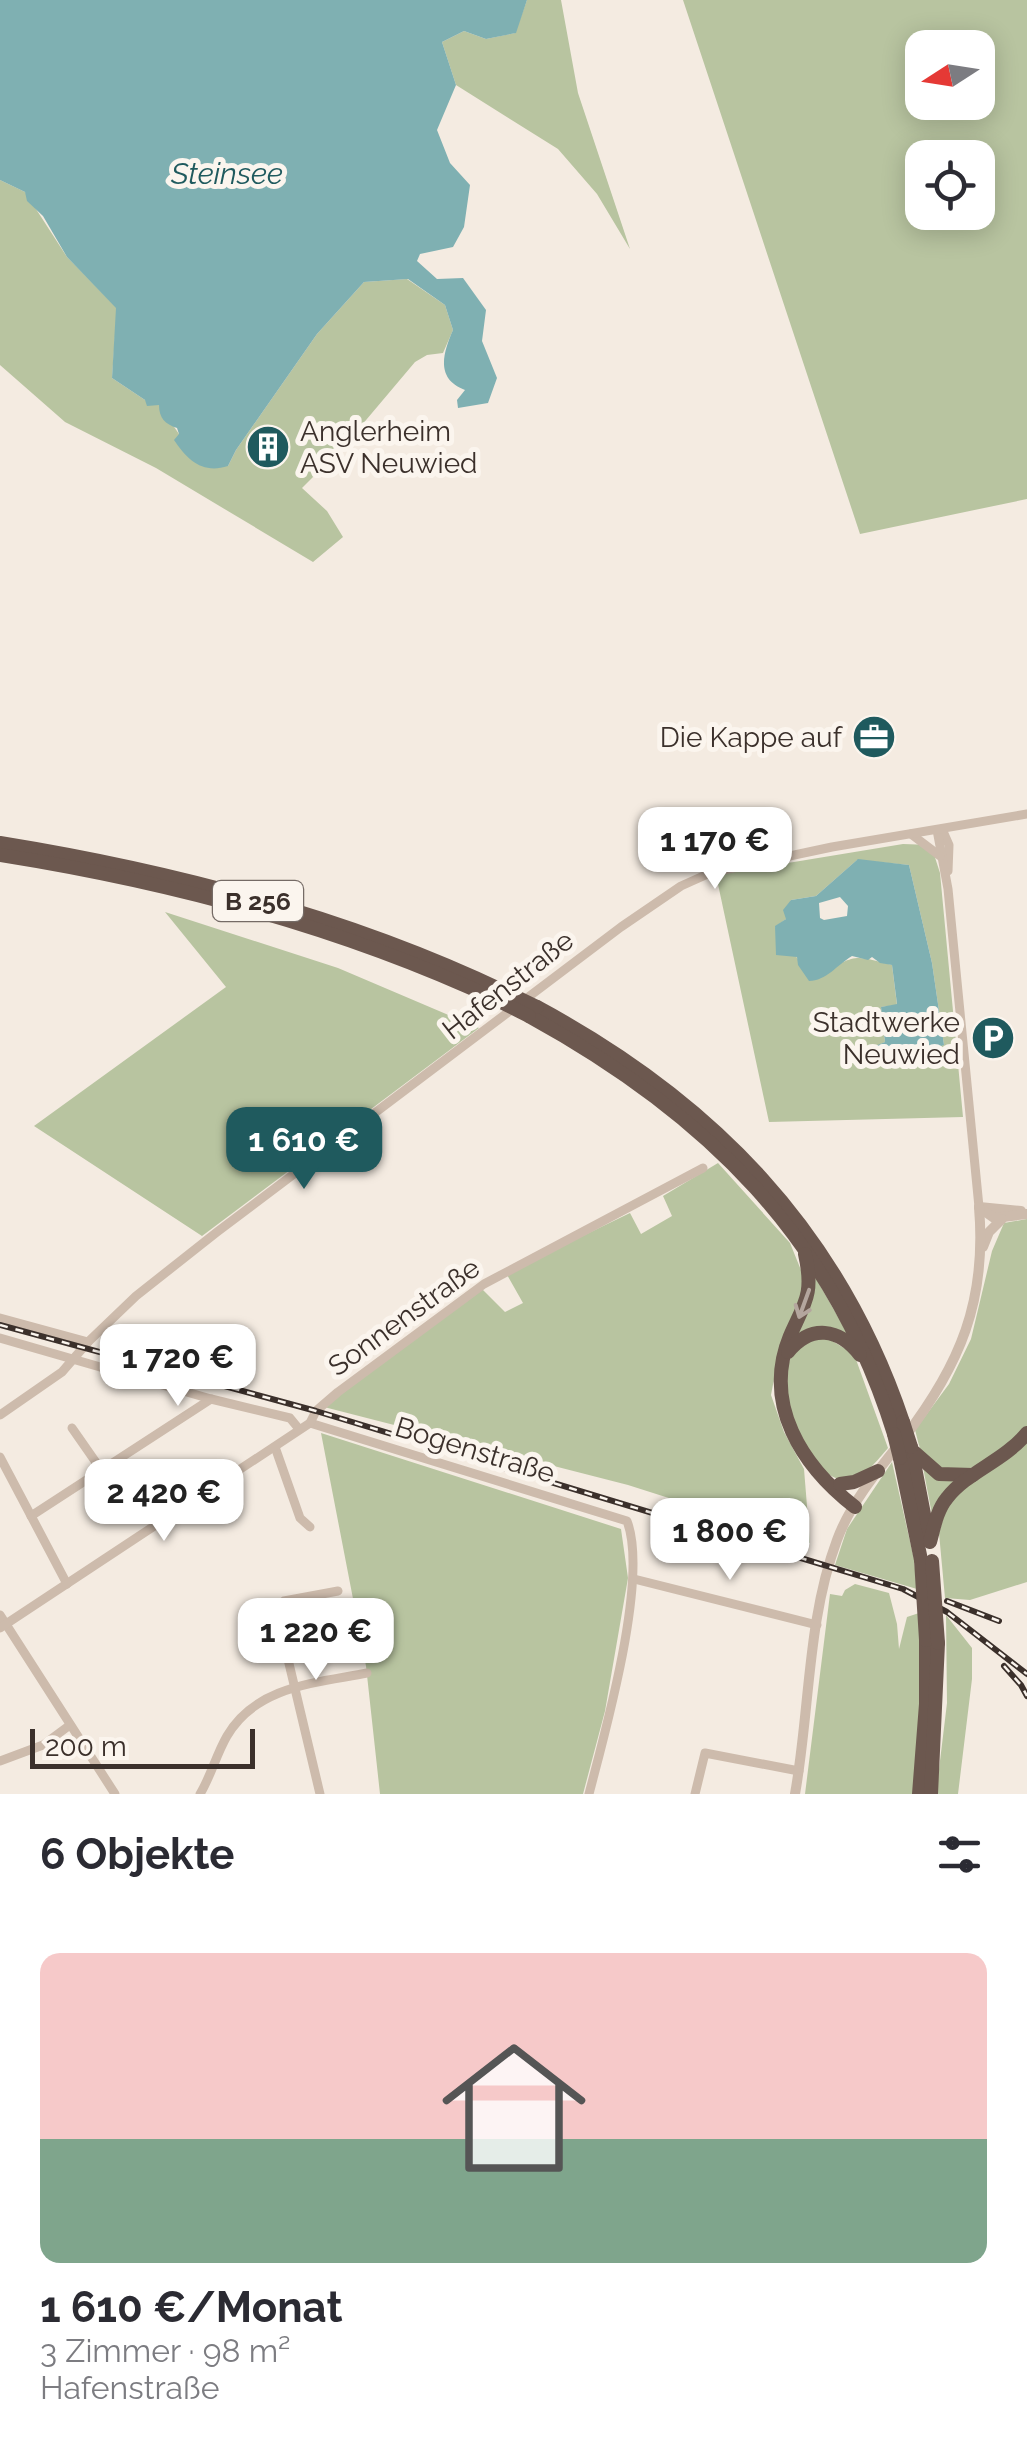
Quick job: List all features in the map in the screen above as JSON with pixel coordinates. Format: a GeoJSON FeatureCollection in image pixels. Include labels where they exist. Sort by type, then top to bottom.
{"type":"FeatureCollection","features":[{"type":"Feature","properties":{"kind":"highway","name":"B 256"},"geometry":{"type":"LineString","coordinates":[[0,843],[105,862],[269,904],[398,946],[648,1074],[697,1113],[758,1171],[801,1224],[847,1295],[878,1356],[930,1542],[926,1560]]}},
{"type":"Feature","properties":{"kind":"highway","name":"B 256"},"geometry":{"type":"LineString","coordinates":[[0,855],[104,874],[250,910],[501,996]]}},
{"type":"Feature","properties":{"kind":"highway","name":"B 256"},"geometry":{"type":"LineString","coordinates":[[533,1012],[617,1067],[690,1122],[746,1176],[804,1248],[837,1300],[898,1428]]}},
{"type":"Feature","properties":{"kind":"highway"},"geometry":{"type":"LineString","coordinates":[[804,1248],[809,1296],[790,1338],[780,1385],[788,1425],[801,1451],[854,1506]]}},
{"type":"Feature","properties":{"kind":"highway"},"geometry":{"type":"LineString","coordinates":[[785,1357],[800,1339],[814,1332],[828,1332],[849,1342],[871,1369]]}},
{"type":"Feature","properties":{"kind":"highway"},"geometry":{"type":"LineString","coordinates":[[930,1542],[944,1501],[1004,1456],[1027,1433]]}},
{"type":"Feature","properties":{"kind":"highway","name":"B 256"},"geometry":{"type":"LineString","coordinates":[[906,1452],[926,1560],[932,1641],[931,1794]]}},
{"type":"Feature","properties":{"kind":"highway"},"geometry":{"type":"LineString","coordinates":[[906,1452],[939,1474],[974,1475]]}},
{"type":"Feature","properties":{"kind":"highway"},"geometry":{"type":"LineString","coordinates":[[840,1484],[878,1471]]}},
{"type":"Feature","properties":{"kind":"highway"},"geometry":{"type":"LineString","coordinates":[[822,1474],[854,1495],[854,1506]]}},
{"type":"Feature","properties":{"kind":"highway","name":"B 256"},"geometry":{"type":"LineString","coordinates":[[919,1794],[932,1641]]}},
{"type":"Feature","properties":{"kind":"street","name":"Hafenstraße"},"geometry":{"type":"LineString","coordinates":[[76,1360],[88,1342],[136,1296],[217,1232],[620,927],[681,886],[710,872],[1027,814]]}},
{"type":"Feature","properties":{"kind":"street"},"geometry":{"type":"LineString","coordinates":[[940,829],[948,889]]}},
{"type":"Feature","properties":{"kind":"street"},"geometry":{"type":"LineString","coordinates":[[795,1794],[817,1625],[830,1560],[854,1506],[934,1398],[954,1363],[975,1300],[982,1253],[980,1207],[948,889],[948,845],[940,829]]}},
{"type":"Feature","properties":{"kind":"street"},"geometry":{"type":"LineString","coordinates":[[911,834],[941,856]]}},
{"type":"Feature","properties":{"kind":"street","name":"Sonnenstraße"},"geometry":{"type":"LineString","coordinates":[[3,1627],[310,1423],[316,1411],[338,1392],[484,1284],[703,1168]]}},
{"type":"Feature","properties":{"kind":"street"},"geometry":{"type":"LineString","coordinates":[[980,1207],[1027,1213]]}},
{"type":"Feature","properties":{"kind":"street"},"geometry":{"type":"LineString","coordinates":[[980,1207],[987,1215],[1002,1218],[1027,1213]]}},
{"type":"Feature","properties":{"kind":"street"},"geometry":{"type":"LineString","coordinates":[[982,1253],[990,1232],[1002,1218]]}},
{"type":"Feature","properties":{"kind":"street"},"geometry":{"type":"LineString","coordinates":[[0,1318],[88,1342]]}},
{"type":"Feature","properties":{"kind":"street"},"geometry":{"type":"LineString","coordinates":[[0,1338],[290,1418],[299,1429]]}},
{"type":"Feature","properties":{"kind":"street"},"geometry":{"type":"LineString","coordinates":[[1,1412],[76,1360]]}},
{"type":"Feature","properties":{"kind":"street"},"geometry":{"type":"LineString","coordinates":[[31,1516],[211,1399]]}},
{"type":"Feature","properties":{"kind":"street","name":"Bogenstraße"},"geometry":{"type":"LineString","coordinates":[[310,1423],[626,1521],[632,1534],[634,1579]]}},
{"type":"Feature","properties":{"kind":"street"},"geometry":{"type":"LineString","coordinates":[[72,1428],[102,1470]]}},
{"type":"Feature","properties":{"kind":"street"},"geometry":{"type":"LineString","coordinates":[[275,1446],[300,1518],[310,1528]]}},
{"type":"Feature","properties":{"kind":"street"},"geometry":{"type":"LineString","coordinates":[[0,1456],[67,1584]]}},
{"type":"Feature","properties":{"kind":"street"},"geometry":{"type":"LineString","coordinates":[[590,1794],[611,1712],[634,1579],[817,1625]]}},
{"type":"Feature","properties":{"kind":"street"},"geometry":{"type":"LineString","coordinates":[[320,1794],[277,1613],[284,1601],[338,1591]]}},
{"type":"Feature","properties":{"kind":"street"},"geometry":{"type":"LineString","coordinates":[[0,1615],[3,1627],[115,1794]]}},
{"type":"Feature","properties":{"kind":"street"},"geometry":{"type":"LineString","coordinates":[[200,1794],[226,1737],[241,1718],[269,1696],[367,1673]]}},
{"type":"Feature","properties":{"kind":"street"},"geometry":{"type":"LineString","coordinates":[[0,1762],[43,1744],[70,1725]]}},
{"type":"Feature","properties":{"kind":"street"},"geometry":{"type":"LineString","coordinates":[[694,1794],[705,1753],[799,1772]]}},
{"type":"Feature","properties":{"kind":"green space"},"geometry":{"type":"Polygon","coordinates":[[[527,0],[561,0],[578,93],[630,249],[597,194],[558,149],[456,85],[442,42],[464,31],[486,39],[515,33],[527,0]]]}},
{"type":"Feature","properties":{"kind":"green space"},"geometry":{"type":"Polygon","coordinates":[[[683,0],[1027,0],[1027,499],[860,534],[683,0]]]}},
{"type":"Feature","properties":{"kind":"green space"},"geometry":{"type":"Polygon","coordinates":[[[0,180],[25,192],[67,257],[117,308],[112,378],[159,405],[179,434],[228,466],[317,334],[364,282],[407,279],[445,305],[453,330],[443,353],[415,362],[345,445],[302,488],[327,511],[343,537],[313,562],[156,468],[65,422],[0,365],[0,180]]]}},
{"type":"Feature","properties":{"kind":"green space"},"geometry":{"type":"Polygon","coordinates":[[[903,844],[931,845],[940,873],[963,1117],[769,1122],[716,875],[903,844]],[[857,860],[816,896],[791,900],[786,919],[775,927],[800,962],[819,977],[855,958],[892,965],[897,1005],[881,1007],[885,1042],[851,1058],[944,1045],[932,963],[909,865],[857,860]]]}},
{"type":"Feature","properties":{"kind":"green space"},"geometry":{"type":"Polygon","coordinates":[[[165,912],[338,968],[479,1028],[202,1236],[34,1126],[226,987],[165,912]]]}},
{"type":"Feature","properties":{"kind":"green space"},"geometry":{"type":"Polygon","coordinates":[[[718,1163],[790,1243],[805,1280],[799,1311],[780,1348],[771,1395],[784,1432],[804,1469],[810,1543],[628,1485],[324,1407],[482,1289],[505,1312],[523,1303],[506,1273],[630,1213],[641,1234],[672,1216],[663,1196],[718,1163]]]}},
{"type":"Feature","properties":{"kind":"green space"},"geometry":{"type":"Polygon","coordinates":[[[1027,1219],[1027,1426],[991,1457],[961,1471],[947,1471],[934,1466],[922,1453],[915,1430],[949,1384],[971,1339],[992,1251],[1004,1223],[1027,1219]]]}},
{"type":"Feature","properties":{"kind":"green space"},"geometry":{"type":"Polygon","coordinates":[[[813,1273],[850,1338],[837,1331],[793,1343],[813,1273]]]}},
{"type":"Feature","properties":{"kind":"green space"},"geometry":{"type":"Polygon","coordinates":[[[824,1336],[854,1354],[888,1448],[852,1479],[829,1475],[815,1462],[802,1443],[788,1398],[791,1357],[804,1342],[824,1336]]]}},
{"type":"Feature","properties":{"kind":"green space"},"geometry":{"type":"Polygon","coordinates":[[[321,1433],[621,1529],[628,1578],[605,1711],[583,1794],[380,1794],[366,1666],[321,1433]]]}},
{"type":"Feature","properties":{"kind":"green space"},"geometry":{"type":"Polygon","coordinates":[[[1027,1439],[1027,1582],[970,1600],[945,1598],[939,1533],[948,1501],[1027,1439]]]}},
{"type":"Feature","properties":{"kind":"green space"},"geometry":{"type":"Polygon","coordinates":[[[892,1462],[917,1589],[835,1565],[847,1529],[892,1462]]]}},
{"type":"Feature","properties":{"kind":"green space"},"geometry":{"type":"Polygon","coordinates":[[[923,1467],[956,1480],[933,1520],[923,1467]]]}},
{"type":"Feature","properties":{"kind":"green space"},"geometry":{"type":"Polygon","coordinates":[[[855,1584],[889,1593],[899,1649],[907,1617],[919,1613],[921,1680],[914,1794],[805,1794],[830,1594],[842,1596],[855,1584]]]}},
{"type":"Feature","properties":{"kind":"green space"},"geometry":{"type":"Polygon","coordinates":[[[946,1615],[972,1648],[958,1794],[936,1794],[947,1703],[946,1615]]]}},
{"type":"Feature","properties":{"kind":"water","name":"Steinsee"},"geometry":{"type":"Polygon","coordinates":[[[0,0],[527,0],[516,33],[486,39],[464,31],[442,42],[456,85],[437,130],[450,163],[470,185],[464,227],[453,247],[420,254],[417,261],[437,279],[463,278],[486,310],[482,341],[497,378],[488,403],[458,408],[457,400],[465,390],[445,372],[444,356],[453,330],[445,305],[408,279],[364,282],[317,334],[228,466],[204,467],[191,460],[174,440],[179,434],[177,428],[164,420],[159,405],[147,406],[145,400],[112,378],[116,308],[67,257],[43,216],[27,201],[25,192],[0,180],[0,0]]]}},
{"type":"Feature","properties":{"kind":"water"},"geometry":{"type":"Polygon","coordinates":[[[858,859],[909,865],[932,963],[944,1045],[885,1062],[851,1058],[849,1046],[868,1049],[885,1042],[881,1007],[897,1004],[892,965],[872,957],[868,960],[852,956],[826,975],[809,981],[797,957],[776,955],[775,926],[786,919],[783,910],[791,900],[816,896],[858,859]],[[840,897],[819,903],[820,918],[847,916],[848,906],[840,897]]]}},
{"type":"Feature","properties":{"kind":"railway"},"geometry":{"type":"LineString","coordinates":[[0,1325],[316,1411],[903,1589],[947,1612],[1027,1674]]}},
{"type":"Feature","properties":{"kind":"railway"},"geometry":{"type":"LineString","coordinates":[[947,1601],[999,1621]]}},
{"type":"Feature","properties":{"kind":"railway"},"geometry":{"type":"LineString","coordinates":[[1004,1666],[1027,1696]]}},
{"type":"Feature","properties":{"kind":"place","name":"Anglerheim ASV Neuwied"},"geometry":{"type":"Point","coordinates":[268,447]}},
{"type":"Feature","properties":{"kind":"place","name":"Die Kappe auf"},"geometry":{"type":"Point","coordinates":[874,737]}},
{"type":"Feature","properties":{"kind":"place","name":"Stadtwerke Neuwied"},"geometry":{"type":"Point","coordinates":[993,1038]}}]}
